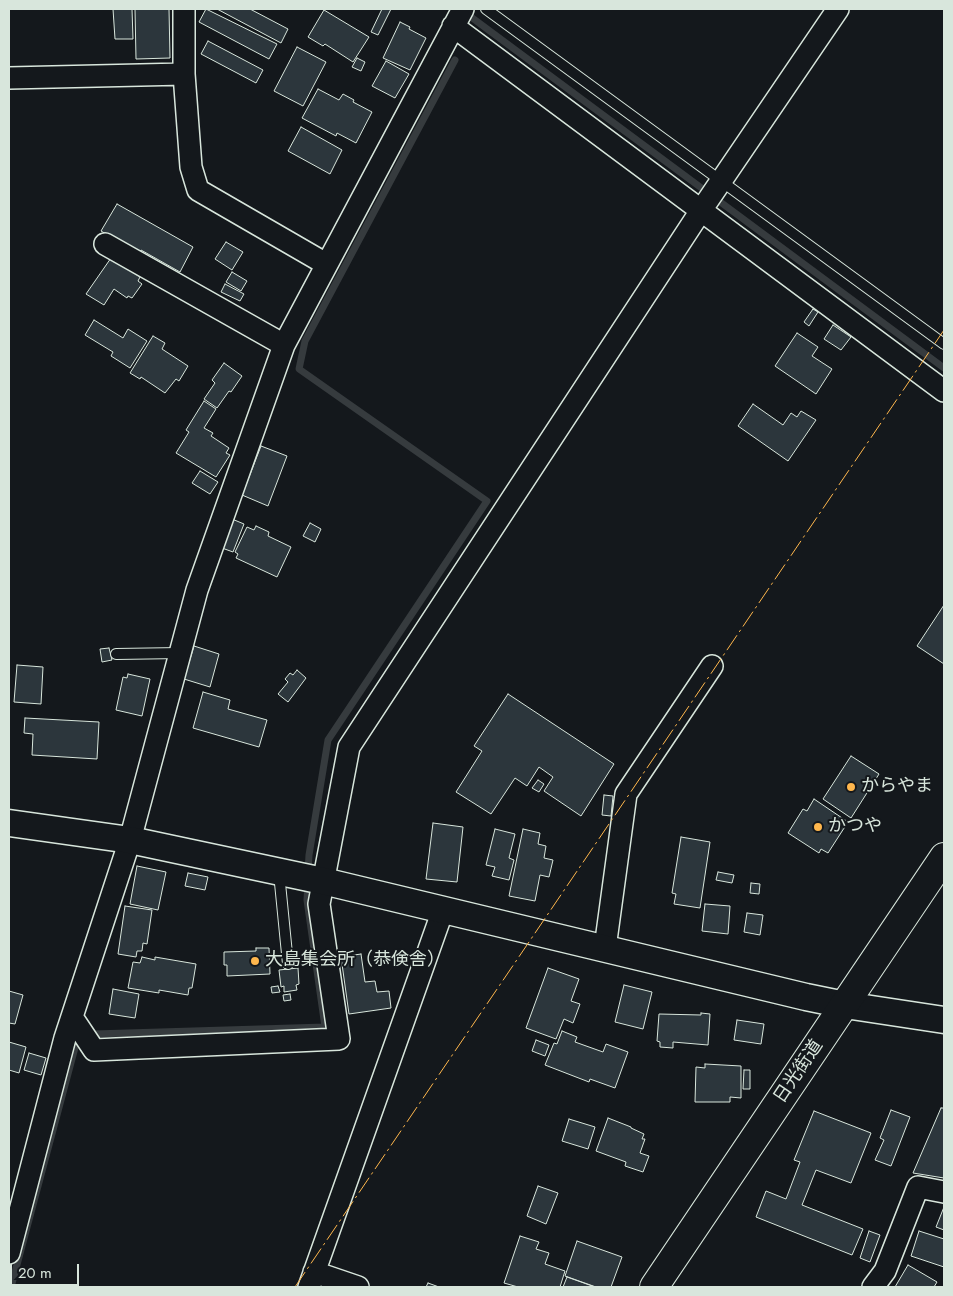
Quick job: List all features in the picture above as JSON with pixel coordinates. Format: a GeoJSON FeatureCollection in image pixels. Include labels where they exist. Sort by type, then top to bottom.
{"type":"FeatureCollection","features":[{"type":"Feature","properties":{"kind":"highway","name":"日光街道"},"geometry":{"type":"LineString","coordinates":[[654,1287],[944,857]]}},
{"type":"Feature","properties":{"kind":"street"},"geometry":{"type":"LineString","coordinates":[[184,9],[184,74],[191,167],[198,190],[326,264]]}},
{"type":"Feature","properties":{"kind":"street"},"geometry":{"type":"LineString","coordinates":[[72,1016],[94,1050],[339,1039],[319,904],[349,747],[702,209],[838,9]]}},
{"type":"Feature","properties":{"kind":"street"},"geometry":{"type":"LineString","coordinates":[[9,1253],[63,1047],[130,840],[197,590],[284,345],[456,14],[702,209],[944,391]]}},
{"type":"Feature","properties":{"kind":"street"},"geometry":{"type":"LineString","coordinates":[[9,78],[184,74]]}},
{"type":"Feature","properties":{"kind":"street"},"geometry":{"type":"LineString","coordinates":[[105,244],[284,345]]}},
{"type":"Feature","properties":{"kind":"street"},"geometry":{"type":"LineString","coordinates":[[605,948],[626,794],[712,666]]}},
{"type":"Feature","properties":{"kind":"street"},"geometry":{"type":"LineString","coordinates":[[9,823],[130,840],[323,881],[845,1005],[944,1020]]}},
{"type":"Feature","properties":{"kind":"street"},"geometry":{"type":"LineString","coordinates":[[358,1287],[312,1279],[443,910]]}},
{"type":"Feature","properties":{"kind":"street"},"geometry":{"type":"LineString","coordinates":[[873,1287],[885,1271],[918,1187],[944,1192]]}},
{"type":"Feature","properties":{"kind":"lane"},"geometry":{"type":"LineString","coordinates":[[486,9],[944,344]]}},
{"type":"Feature","properties":{"kind":"lane"},"geometry":{"type":"LineString","coordinates":[[116,654],[180,652]]}},
{"type":"Feature","properties":{"kind":"lane"},"geometry":{"type":"LineString","coordinates":[[279,872],[288,964]]}},
{"type":"Feature","properties":{"kind":"building"},"geometry":{"type":"Polygon","coordinates":[[[113,9],[132,9],[133,39],[115,39],[113,9]]]}},
{"type":"Feature","properties":{"kind":"building"},"geometry":{"type":"Polygon","coordinates":[[[135,9],[169,9],[170,58],[136,59],[135,9]]]}},
{"type":"Feature","properties":{"kind":"building"},"geometry":{"type":"Polygon","coordinates":[[[206,9],[277,44],[269,59],[199,22],[206,9]]]}},
{"type":"Feature","properties":{"kind":"building"},"geometry":{"type":"Polygon","coordinates":[[[217,9],[250,9],[288,29],[281,43],[217,9]]]}},
{"type":"Feature","properties":{"kind":"building"},"geometry":{"type":"Polygon","coordinates":[[[382,9],[391,9],[378,35],[371,32],[382,9]]]}},
{"type":"Feature","properties":{"kind":"building"},"geometry":{"type":"Polygon","coordinates":[[[324,10],[369,37],[353,62],[325,44],[323,46],[308,37],[324,10]]]}},
{"type":"Feature","properties":{"kind":"building"},"geometry":{"type":"Polygon","coordinates":[[[400,22],[426,38],[410,70],[383,58],[400,22]]]}},
{"type":"Feature","properties":{"kind":"building"},"geometry":{"type":"Polygon","coordinates":[[[208,41],[263,70],[256,83],[201,54],[208,41]]]}},
{"type":"Feature","properties":{"kind":"building"},"geometry":{"type":"Polygon","coordinates":[[[297,47],[326,62],[303,106],[274,91],[297,47]]]}},
{"type":"Feature","properties":{"kind":"building"},"geometry":{"type":"Polygon","coordinates":[[[357,58],[365,62],[361,71],[352,67],[357,58]]]}},
{"type":"Feature","properties":{"kind":"building"},"geometry":{"type":"Polygon","coordinates":[[[386,61],[409,74],[395,98],[372,86],[386,61]]]}},
{"type":"Feature","properties":{"kind":"building"},"geometry":{"type":"Polygon","coordinates":[[[318,89],[339,100],[343,94],[354,100],[353,102],[372,112],[356,143],[337,133],[336,136],[302,118],[318,89]]]}},
{"type":"Feature","properties":{"kind":"building"},"geometry":{"type":"Polygon","coordinates":[[[301,127],[342,150],[330,174],[288,151],[301,127]]]}},
{"type":"Feature","properties":{"kind":"building"},"geometry":{"type":"Polygon","coordinates":[[[117,204],[193,247],[180,272],[141,250],[139,253],[101,231],[117,204]]]}},
{"type":"Feature","properties":{"kind":"building"},"geometry":{"type":"Polygon","coordinates":[[[226,242],[243,252],[232,270],[215,259],[226,242]]]}},
{"type":"Feature","properties":{"kind":"building"},"geometry":{"type":"Polygon","coordinates":[[[111,258],[140,277],[138,281],[142,284],[132,298],[128,296],[127,298],[114,289],[104,305],[86,294],[111,258]]]}},
{"type":"Feature","properties":{"kind":"building"},"geometry":{"type":"Polygon","coordinates":[[[232,272],[247,281],[241,291],[226,282],[232,272]]]}},
{"type":"Feature","properties":{"kind":"building"},"geometry":{"type":"Polygon","coordinates":[[[225,284],[244,294],[240,301],[221,292],[225,284]]]}},
{"type":"Feature","properties":{"kind":"building"},"geometry":{"type":"Polygon","coordinates":[[[813,309],[818,312],[809,326],[804,322],[813,309]]]}},
{"type":"Feature","properties":{"kind":"building"},"geometry":{"type":"Polygon","coordinates":[[[94,320],[123,338],[128,329],[147,341],[130,368],[111,356],[113,352],[85,335],[94,320]]]}},
{"type":"Feature","properties":{"kind":"building"},"geometry":{"type":"Polygon","coordinates":[[[833,325],[851,337],[841,350],[824,339],[833,325]]]}},
{"type":"Feature","properties":{"kind":"building"},"geometry":{"type":"Polygon","coordinates":[[[797,333],[818,347],[812,356],[832,369],[816,394],[775,366],[797,333]]]}},
{"type":"Feature","properties":{"kind":"building"},"geometry":{"type":"Polygon","coordinates":[[[153,336],[165,343],[162,349],[188,366],[179,381],[176,379],[165,393],[141,377],[140,379],[130,373],[153,336]]]}},
{"type":"Feature","properties":{"kind":"building"},"geometry":{"type":"Polygon","coordinates":[[[224,363],[242,376],[217,408],[204,399],[215,383],[212,380],[224,363]]]}},
{"type":"Feature","properties":{"kind":"building"},"geometry":{"type":"Polygon","coordinates":[[[204,401],[216,409],[204,428],[213,433],[211,436],[229,448],[226,453],[230,455],[216,477],[176,453],[189,432],[186,430],[204,401]]]}},
{"type":"Feature","properties":{"kind":"building"},"geometry":{"type":"Polygon","coordinates":[[[753,404],[783,425],[791,413],[797,417],[801,411],[816,420],[788,461],[738,426],[753,404]]]}},
{"type":"Feature","properties":{"kind":"building"},"geometry":{"type":"Polygon","coordinates":[[[261,446],[287,456],[268,506],[242,495],[261,446]]]}},
{"type":"Feature","properties":{"kind":"building"},"geometry":{"type":"Polygon","coordinates":[[[200,471],[218,482],[210,494],[192,483],[200,471]]]}},
{"type":"Feature","properties":{"kind":"building"},"geometry":{"type":"Polygon","coordinates":[[[232,519],[244,524],[233,552],[222,548],[232,519]]]}},
{"type":"Feature","properties":{"kind":"building"},"geometry":{"type":"Polygon","coordinates":[[[310,523],[321,529],[315,542],[303,536],[310,523]]]}},
{"type":"Feature","properties":{"kind":"building"},"geometry":{"type":"Polygon","coordinates":[[[256,526],[269,532],[268,536],[291,547],[277,577],[236,558],[238,554],[235,552],[247,527],[254,530],[256,526]]]}},
{"type":"Feature","properties":{"kind":"building"},"geometry":{"type":"Polygon","coordinates":[[[944,605],[944,664],[917,646],[944,605]]]}},
{"type":"Feature","properties":{"kind":"building"},"geometry":{"type":"Polygon","coordinates":[[[194,646],[219,654],[210,687],[184,679],[194,646]]]}},
{"type":"Feature","properties":{"kind":"building"},"geometry":{"type":"Polygon","coordinates":[[[109,648],[112,660],[102,662],[100,649],[109,648]]]}},
{"type":"Feature","properties":{"kind":"building"},"geometry":{"type":"Polygon","coordinates":[[[17,665],[43,667],[41,704],[14,702],[17,665]]]}},
{"type":"Feature","properties":{"kind":"building"},"geometry":{"type":"Polygon","coordinates":[[[297,670],[306,678],[288,702],[278,694],[288,682],[285,679],[290,673],[293,675],[297,670]]]}},
{"type":"Feature","properties":{"kind":"building"},"geometry":{"type":"Polygon","coordinates":[[[128,674],[150,679],[142,716],[116,710],[123,677],[127,678],[128,674]]]}},
{"type":"Feature","properties":{"kind":"building"},"geometry":{"type":"Polygon","coordinates":[[[203,692],[230,700],[228,709],[267,720],[259,747],[193,728],[203,692]]]}},
{"type":"Feature","properties":{"kind":"building"},"geometry":{"type":"Polygon","coordinates":[[[508,694],[614,764],[581,816],[544,791],[553,777],[539,767],[527,786],[515,778],[491,814],[456,792],[482,751],[474,746],[508,694]]]}},
{"type":"Feature","properties":{"kind":"building"},"geometry":{"type":"Polygon","coordinates":[[[25,718],[99,722],[97,759],[32,755],[33,734],[24,733],[25,718]]]}},
{"type":"Feature","properties":{"kind":"building","name":"からやま"},"geometry":{"type":"Polygon","coordinates":[[[851,756],[879,774],[851,818],[823,799],[851,756]]]}},
{"type":"Feature","properties":{"kind":"building"},"geometry":{"type":"Polygon","coordinates":[[[538,780],[544,784],[539,792],[532,788],[538,780]]]}},
{"type":"Feature","properties":{"kind":"building"},"geometry":{"type":"Polygon","coordinates":[[[604,795],[613,796],[611,816],[602,815],[604,795]]]}},
{"type":"Feature","properties":{"kind":"building","name":"かつや"},"geometry":{"type":"Polygon","coordinates":[[[814,799],[848,822],[828,853],[821,849],[819,853],[788,833],[803,809],[807,811],[814,799]]]}},
{"type":"Feature","properties":{"kind":"building"},"geometry":{"type":"Polygon","coordinates":[[[433,823],[463,827],[457,882],[426,879],[433,823]]]}},
{"type":"Feature","properties":{"kind":"building"},"geometry":{"type":"Polygon","coordinates":[[[495,829],[515,834],[509,858],[514,860],[509,880],[492,876],[495,867],[486,865],[495,829]]]}},
{"type":"Feature","properties":{"kind":"building"},"geometry":{"type":"Polygon","coordinates":[[[523,829],[540,833],[538,844],[546,846],[544,858],[553,860],[549,877],[540,875],[535,901],[509,896],[523,829]]]}},
{"type":"Feature","properties":{"kind":"building"},"geometry":{"type":"Polygon","coordinates":[[[681,837],[710,842],[700,908],[674,904],[676,894],[672,893],[681,837]]]}},
{"type":"Feature","properties":{"kind":"building"},"geometry":{"type":"Polygon","coordinates":[[[137,866],[166,872],[158,910],[130,904],[137,866]]]}},
{"type":"Feature","properties":{"kind":"building"},"geometry":{"type":"Polygon","coordinates":[[[718,872],[734,875],[732,883],[716,880],[718,872]]]}},
{"type":"Feature","properties":{"kind":"building"},"geometry":{"type":"Polygon","coordinates":[[[188,873],[208,877],[205,890],[185,886],[188,873]]]}},
{"type":"Feature","properties":{"kind":"building"},"geometry":{"type":"Polygon","coordinates":[[[751,883],[760,884],[759,894],[750,893],[751,883]]]}},
{"type":"Feature","properties":{"kind":"building"},"geometry":{"type":"Polygon","coordinates":[[[705,904],[730,906],[728,934],[702,931],[705,904]]]}},
{"type":"Feature","properties":{"kind":"building"},"geometry":{"type":"Polygon","coordinates":[[[125,906],[152,910],[147,944],[143,943],[142,951],[137,951],[136,957],[118,954],[125,906]]]}},
{"type":"Feature","properties":{"kind":"building"},"geometry":{"type":"Polygon","coordinates":[[[747,913],[763,915],[760,935],[744,932],[747,913]]]}},
{"type":"Feature","properties":{"kind":"building"},"geometry":{"type":"Polygon","coordinates":[[[256,948],[269,948],[270,974],[227,976],[227,965],[224,965],[224,952],[256,951],[256,948]]]}},
{"type":"Feature","properties":{"kind":"building"},"geometry":{"type":"Polygon","coordinates":[[[361,954],[365,982],[375,981],[377,992],[389,991],[391,1008],[349,1014],[341,957],[361,954]]]}},
{"type":"Feature","properties":{"kind":"building"},"geometry":{"type":"Polygon","coordinates":[[[142,957],[155,960],[155,957],[196,964],[192,988],[189,988],[188,995],[159,990],[159,993],[128,988],[133,962],[140,963],[142,957]]]}},
{"type":"Feature","properties":{"kind":"building"},"geometry":{"type":"Polygon","coordinates":[[[298,968],[299,984],[296,985],[297,990],[284,992],[284,986],[281,987],[279,970],[298,968]]]}},
{"type":"Feature","properties":{"kind":"building"},"geometry":{"type":"Polygon","coordinates":[[[548,968],[579,979],[571,1001],[580,1004],[573,1023],[564,1019],[556,1039],[526,1028],[548,968]]]}},
{"type":"Feature","properties":{"kind":"building"},"geometry":{"type":"Polygon","coordinates":[[[624,985],[652,992],[643,1029],[615,1022],[624,985]]]}},
{"type":"Feature","properties":{"kind":"building"},"geometry":{"type":"Polygon","coordinates":[[[278,986],[280,992],[272,993],[271,987],[278,986]]]}},
{"type":"Feature","properties":{"kind":"building"},"geometry":{"type":"Polygon","coordinates":[[[113,989],[139,994],[135,1018],[109,1014],[113,989]]]}},
{"type":"Feature","properties":{"kind":"building"},"geometry":{"type":"Polygon","coordinates":[[[9,991],[23,995],[15,1024],[9,1023],[9,991]]]}},
{"type":"Feature","properties":{"kind":"building"},"geometry":{"type":"Polygon","coordinates":[[[290,994],[291,1000],[284,1001],[283,995],[290,994]]]}},
{"type":"Feature","properties":{"kind":"building"},"geometry":{"type":"Polygon","coordinates":[[[701,1013],[710,1014],[708,1045],[673,1042],[673,1048],[660,1047],[660,1042],[657,1041],[659,1014],[701,1015],[701,1013]]]}},
{"type":"Feature","properties":{"kind":"building"},"geometry":{"type":"Polygon","coordinates":[[[737,1020],[764,1024],[761,1044],[734,1040],[737,1020]]]}},
{"type":"Feature","properties":{"kind":"building"},"geometry":{"type":"Polygon","coordinates":[[[562,1031],[577,1037],[575,1042],[603,1052],[606,1044],[628,1052],[615,1088],[590,1079],[589,1082],[545,1065],[554,1043],[557,1044],[562,1031]]]}},
{"type":"Feature","properties":{"kind":"building"},"geometry":{"type":"Polygon","coordinates":[[[536,1040],[549,1045],[545,1056],[532,1051],[536,1040]]]}},
{"type":"Feature","properties":{"kind":"building"},"geometry":{"type":"Polygon","coordinates":[[[9,1042],[26,1047],[19,1073],[9,1070],[9,1042]]]}},
{"type":"Feature","properties":{"kind":"building"},"geometry":{"type":"Polygon","coordinates":[[[29,1053],[46,1058],[41,1075],[24,1070],[29,1053]]]}},
{"type":"Feature","properties":{"kind":"building"},"geometry":{"type":"Polygon","coordinates":[[[705,1064],[741,1066],[741,1098],[730,1097],[730,1102],[695,1102],[696,1067],[705,1068],[705,1064]]]}},
{"type":"Feature","properties":{"kind":"building"},"geometry":{"type":"Polygon","coordinates":[[[744,1070],[750,1070],[750,1089],[743,1089],[744,1070]]]}},
{"type":"Feature","properties":{"kind":"building"},"geometry":{"type":"Polygon","coordinates":[[[941,1108],[944,1108],[944,1178],[913,1173],[941,1108]]]}},
{"type":"Feature","properties":{"kind":"building"},"geometry":{"type":"Polygon","coordinates":[[[891,1110],[910,1117],[891,1166],[875,1160],[884,1140],[880,1138],[891,1110]]]}},
{"type":"Feature","properties":{"kind":"building"},"geometry":{"type":"Polygon","coordinates":[[[814,1111],[871,1133],[851,1183],[816,1170],[802,1205],[863,1229],[852,1255],[756,1217],[766,1191],[786,1199],[800,1162],[794,1160],[814,1111]]]}},
{"type":"Feature","properties":{"kind":"building"},"geometry":{"type":"Polygon","coordinates":[[[608,1118],[644,1134],[642,1139],[645,1139],[640,1153],[649,1156],[643,1172],[625,1166],[626,1162],[596,1151],[608,1118]]]}},
{"type":"Feature","properties":{"kind":"building"},"geometry":{"type":"Polygon","coordinates":[[[569,1119],[595,1127],[588,1149],[562,1141],[569,1119]]]}},
{"type":"Feature","properties":{"kind":"building"},"geometry":{"type":"Polygon","coordinates":[[[538,1186],[558,1193],[546,1224],[527,1216],[538,1186]]]}},
{"type":"Feature","properties":{"kind":"building"},"geometry":{"type":"Polygon","coordinates":[[[944,1207],[944,1230],[936,1227],[944,1207]]]}},
{"type":"Feature","properties":{"kind":"building"},"geometry":{"type":"Polygon","coordinates":[[[869,1231],[880,1235],[870,1262],[860,1258],[869,1231]]]}},
{"type":"Feature","properties":{"kind":"building"},"geometry":{"type":"Polygon","coordinates":[[[919,1231],[944,1239],[944,1267],[911,1256],[919,1231]]]}},
{"type":"Feature","properties":{"kind":"building"},"geometry":{"type":"Polygon","coordinates":[[[520,1236],[539,1242],[536,1249],[549,1253],[545,1264],[565,1271],[560,1287],[518,1287],[504,1283],[520,1236]]]}},
{"type":"Feature","properties":{"kind":"building"},"geometry":{"type":"Polygon","coordinates":[[[577,1241],[622,1257],[611,1287],[596,1287],[565,1276],[577,1241]]]}},
{"type":"Feature","properties":{"kind":"building"},"geometry":{"type":"Polygon","coordinates":[[[908,1265],[937,1282],[934,1287],[895,1287],[908,1265]]]}},
{"type":"Feature","properties":{"kind":"building"},"geometry":{"type":"Polygon","coordinates":[[[567,1277],[595,1287],[563,1287],[567,1277]]]}},
{"type":"Feature","properties":{"kind":"building"},"geometry":{"type":"Polygon","coordinates":[[[428,1283],[439,1287],[426,1287],[428,1283]]]}},
{"type":"Feature","properties":{"kind":"waterway"},"geometry":{"type":"LineString","coordinates":[[471,17],[944,368]]}},
{"type":"Feature","properties":{"kind":"waterway"},"geometry":{"type":"LineString","coordinates":[[308,873],[309,855],[328,740],[487,501],[299,369],[305,341],[455,60]]}},
{"type":"Feature","properties":{"kind":"waterway"},"geometry":{"type":"LineString","coordinates":[[11,1287],[77,1040],[94,1034],[325,1027],[307,900],[308,883]]}},
{"type":"Feature","properties":{"kind":"power"},"geometry":{"type":"LineString","coordinates":[[295,1287],[944,330]]}},
{"type":"Feature","properties":{"kind":"place","name":"からやま"},"geometry":{"type":"Point","coordinates":[851,787]}},
{"type":"Feature","properties":{"kind":"place","name":"かつや"},"geometry":{"type":"Point","coordinates":[818,827]}},
{"type":"Feature","properties":{"kind":"place","name":"大島集会所（恭倹舎）"},"geometry":{"type":"Point","coordinates":[255,961]}}]}
